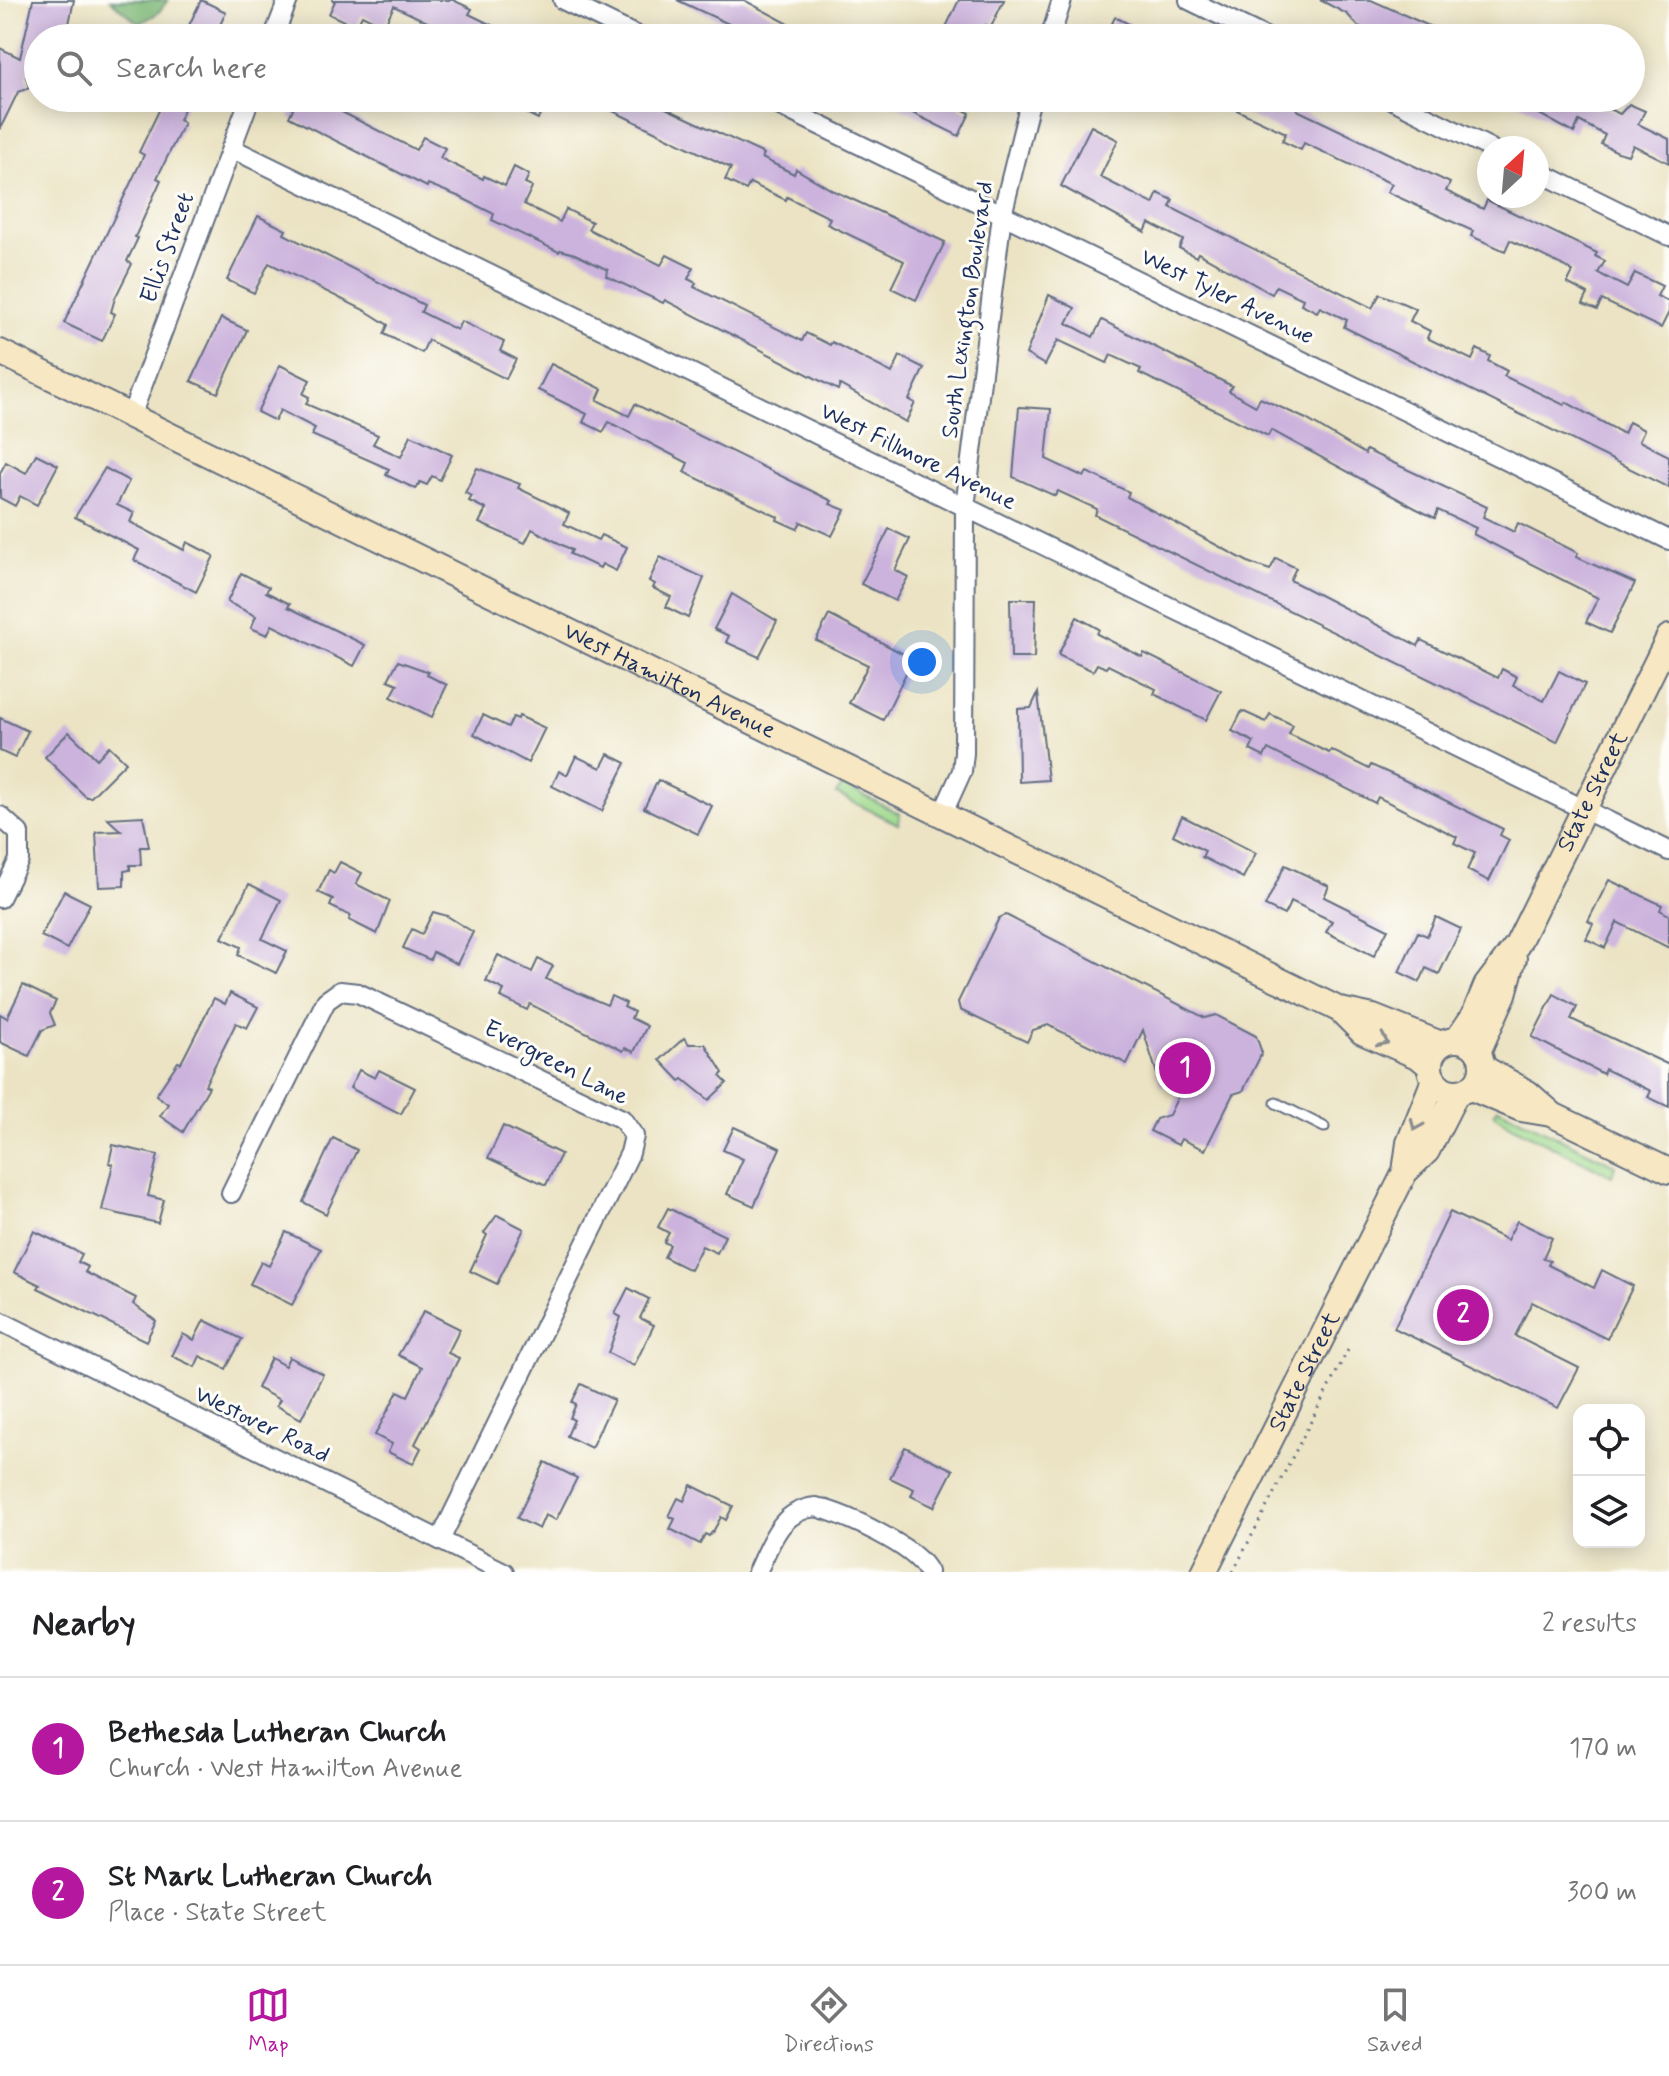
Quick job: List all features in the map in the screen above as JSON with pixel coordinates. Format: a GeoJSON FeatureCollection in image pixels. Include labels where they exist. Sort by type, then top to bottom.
{"type":"FeatureCollection","features":[{"type":"Feature","properties":{"kind":"street"},"geometry":{"type":"LineString","coordinates":[[279,24],[288,0]]}},
{"type":"Feature","properties":{"kind":"street"},"geometry":{"type":"LineString","coordinates":[[563,0],[612,24]]}},
{"type":"Feature","properties":{"kind":"street"},"geometry":{"type":"LineString","coordinates":[[1054,24],[1062,0]]}},
{"type":"Feature","properties":{"kind":"street"},"geometry":{"type":"LineString","coordinates":[[1189,0],[1238,24]]}},
{"type":"Feature","properties":{"kind":"street","name":"Ellis Street"},"geometry":{"type":"LineString","coordinates":[[131,416],[245,112]]}},
{"type":"Feature","properties":{"kind":"street","name":"West Tyler Avenue"},"geometry":{"type":"LineString","coordinates":[[792,112],[1669,540]]}},
{"type":"Feature","properties":{"kind":"street","name":"South Lexington Boulevard"},"geometry":{"type":"LineString","coordinates":[[942,815],[962,771],[965,507],[1002,215],[1028,112]]}},
{"type":"Feature","properties":{"kind":"street"},"geometry":{"type":"LineString","coordinates":[[1417,112],[1477,142]]}},
{"type":"Feature","properties":{"kind":"street","name":"West Fillmore Avenue"},"geometry":{"type":"LineString","coordinates":[[231,148],[1669,851]]}},
{"type":"Feature","properties":{"kind":"street"},"geometry":{"type":"LineString","coordinates":[[1549,177],[1669,236]]}},
{"type":"Feature","properties":{"kind":"street","name":"West Hamilton Avenue"},"geometry":{"type":"LineString","coordinates":[[0,352],[1340,1010],[1362,1032],[1419,1057],[1440,1058]]}},
{"type":"Feature","properties":{"kind":"street","name":"State Street"},"geometry":{"type":"LineString","coordinates":[[1204,1572],[1405,1172],[1409,1143],[1440,1058],[1474,1015],[1486,986],[1517,945],[1669,637]]}},
{"type":"Feature","properties":{"kind":"street"},"geometry":{"type":"LineString","coordinates":[[0,816],[19,833],[19,860],[0,898]]}},
{"type":"Feature","properties":{"kind":"street","name":"State Street"},"geometry":{"type":"LineString","coordinates":[[1405,1172],[1427,1151],[1472,1075],[1504,994],[1517,945]]}},
{"type":"Feature","properties":{"kind":"street","name":"Evergreen Lane"},"geometry":{"type":"LineString","coordinates":[[231,1193],[326,1001],[340,991],[358,993],[622,1119],[634,1136],[630,1153],[440,1540]]}},
{"type":"Feature","properties":{"kind":"street"},"geometry":{"type":"LineString","coordinates":[[1440,1058],[1472,1075]]}},
{"type":"Feature","properties":{"kind":"street"},"geometry":{"type":"LineString","coordinates":[[1440,1058],[1472,1075],[1528,1093],[1553,1115],[1669,1171]]}},
{"type":"Feature","properties":{"kind":"street","name":"Westover Road"},"geometry":{"type":"LineString","coordinates":[[0,1321],[504,1572]]}},
{"type":"Feature","properties":{"kind":"street"},"geometry":{"type":"LineString","coordinates":[[757,1572],[789,1515],[801,1508],[816,1507],[909,1550],[928,1572]]}},
{"type":"Feature","properties":{"kind":"lane"},"geometry":{"type":"LineString","coordinates":[[1276,1103],[1324,1127]]}},
{"type":"Feature","properties":{"kind":"path"},"geometry":{"type":"LineString","coordinates":[[1233,1572],[1349,1348]]}},
{"type":"Feature","properties":{"kind":"green space"},"geometry":{"type":"Polygon","coordinates":[[[110,0],[168,0],[158,13],[139,24],[110,0]]]}},
{"type":"Feature","properties":{"kind":"green space"},"geometry":{"type":"Polygon","coordinates":[[[843,785],[900,814],[898,824],[836,794],[843,785]]]}},
{"type":"Feature","properties":{"kind":"green space"},"geometry":{"type":"Polygon","coordinates":[[[1498,1108],[1615,1165],[1612,1176],[1509,1125],[1494,1114],[1498,1108]]]}},
{"type":"Feature","properties":{"kind":"building"},"geometry":{"type":"Polygon","coordinates":[[[33,0],[74,0],[69,24],[28,24],[33,0]]]}},
{"type":"Feature","properties":{"kind":"building"},"geometry":{"type":"Polygon","coordinates":[[[201,0],[226,12],[220,24],[190,24],[201,0]]]}},
{"type":"Feature","properties":{"kind":"building"},"geometry":{"type":"Polygon","coordinates":[[[332,0],[453,0],[472,9],[469,14],[489,24],[432,24],[394,6],[385,24],[362,15],[358,24],[350,24],[329,14],[335,1],[332,0]]]}},
{"type":"Feature","properties":{"kind":"building"},"geometry":{"type":"Polygon","coordinates":[[[677,0],[744,0],[789,24],[729,24],[677,0]]]}},
{"type":"Feature","properties":{"kind":"building"},"geometry":{"type":"Polygon","coordinates":[[[959,0],[1004,0],[992,24],[947,24],[959,0]]]}},
{"type":"Feature","properties":{"kind":"building"},"geometry":{"type":"Polygon","coordinates":[[[1320,0],[1371,0],[1425,24],[1356,24],[1347,14],[1320,0]]]}},
{"type":"Feature","properties":{"kind":"building"},"geometry":{"type":"Polygon","coordinates":[[[1115,17],[1129,24],[1112,24],[1115,17]]]}},
{"type":"Feature","properties":{"kind":"building"},"geometry":{"type":"Polygon","coordinates":[[[24,40],[24,90],[18,92],[0,129],[0,48],[20,58],[24,40]]]}},
{"type":"Feature","properties":{"kind":"building"},"geometry":{"type":"Polygon","coordinates":[[[158,112],[183,112],[179,120],[184,123],[157,178],[161,180],[135,237],[138,238],[127,261],[132,264],[115,298],[111,312],[115,314],[102,341],[64,323],[144,155],[139,152],[158,112]]]}},
{"type":"Feature","properties":{"kind":"building"},"geometry":{"type":"Polygon","coordinates":[[[291,112],[342,112],[416,150],[423,137],[445,148],[440,158],[505,186],[514,167],[529,175],[525,183],[532,187],[524,204],[560,222],[566,209],[592,222],[588,229],[661,265],[667,255],[693,268],[688,279],[696,283],[694,287],[802,341],[806,333],[830,345],[832,342],[892,373],[900,356],[924,368],[909,400],[915,403],[906,422],[840,385],[838,390],[665,300],[663,303],[606,276],[608,270],[575,254],[559,252],[492,220],[494,214],[428,184],[427,187],[289,117],[291,112]]]}},
{"type":"Feature","properties":{"kind":"building"},"geometry":{"type":"Polygon","coordinates":[[[524,112],[542,112],[538,119],[524,112]]]}},
{"type":"Feature","properties":{"kind":"building"},"geometry":{"type":"Polygon","coordinates":[[[615,112],[674,112],[764,154],[762,158],[794,174],[796,169],[832,190],[945,242],[916,300],[891,288],[904,261],[827,224],[830,218],[787,197],[786,200],[750,183],[746,190],[725,180],[731,168],[615,112]]]}},
{"type":"Feature","properties":{"kind":"building"},"geometry":{"type":"Polygon","coordinates":[[[910,112],[968,112],[959,136],[910,112]]]}},
{"type":"Feature","properties":{"kind":"building"},"geometry":{"type":"Polygon","coordinates":[[[1241,112],[1301,112],[1450,183],[1446,191],[1477,208],[1504,208],[1597,253],[1595,256],[1605,261],[1598,273],[1627,288],[1635,273],[1662,286],[1657,296],[1669,302],[1669,312],[1661,328],[1602,300],[1597,310],[1583,304],[1588,294],[1567,283],[1573,272],[1568,268],[1510,240],[1505,251],[1471,236],[1473,231],[1387,192],[1392,184],[1304,143],[1301,150],[1282,141],[1286,133],[1241,112]]]}},
{"type":"Feature","properties":{"kind":"building"},"geometry":{"type":"Polygon","coordinates":[[[1536,112],[1644,112],[1638,124],[1669,139],[1669,163],[1633,145],[1628,155],[1618,152],[1601,144],[1605,135],[1579,121],[1574,133],[1536,112]]]}},
{"type":"Feature","properties":{"kind":"building"},"geometry":{"type":"Polygon","coordinates":[[[1091,126],[1118,140],[1100,177],[1153,204],[1158,193],[1173,200],[1170,207],[1372,308],[1380,294],[1416,309],[1410,321],[1430,331],[1427,338],[1472,360],[1477,349],[1490,356],[1488,361],[1507,371],[1504,376],[1564,405],[1566,402],[1624,434],[1629,422],[1644,430],[1639,441],[1669,456],[1669,488],[1344,327],[1347,320],[1320,307],[1317,312],[1301,304],[1303,299],[1276,286],[1272,294],[1198,253],[1196,257],[1179,248],[1183,240],[1149,223],[1145,232],[1061,186],[1091,126]]]}},
{"type":"Feature","properties":{"kind":"building"},"geometry":{"type":"Polygon","coordinates":[[[258,216],[286,230],[284,234],[424,305],[421,312],[457,330],[461,321],[504,342],[500,351],[516,359],[506,379],[428,340],[422,353],[384,334],[388,325],[366,311],[269,263],[254,293],[227,280],[258,216]]]}},
{"type":"Feature","properties":{"kind":"building"},"geometry":{"type":"Polygon","coordinates":[[[1049,295],[1075,308],[1067,323],[1093,337],[1102,320],[1232,386],[1229,391],[1256,406],[1260,398],[1306,419],[1365,454],[1366,450],[1487,507],[1483,517],[1514,532],[1518,523],[1578,553],[1576,557],[1635,583],[1610,633],[1586,622],[1598,598],[1473,534],[1476,528],[1438,510],[1435,518],[1271,430],[1268,436],[1139,373],[1141,369],[1111,355],[1107,363],[1058,340],[1045,365],[1026,354],[1049,295]]]}},
{"type":"Feature","properties":{"kind":"building"},"geometry":{"type":"Polygon","coordinates":[[[221,318],[247,330],[218,393],[191,381],[221,318]]]}},
{"type":"Feature","properties":{"kind":"building"},"geometry":{"type":"Polygon","coordinates":[[[551,364],[602,389],[597,400],[629,416],[635,404],[832,501],[830,504],[845,510],[832,536],[801,522],[797,529],[777,520],[778,517],[684,472],[688,463],[609,422],[603,432],[583,422],[587,414],[538,390],[551,364]]]}},
{"type":"Feature","properties":{"kind":"building"},"geometry":{"type":"Polygon","coordinates":[[[280,365],[310,380],[303,394],[309,397],[306,404],[378,435],[373,444],[401,457],[411,435],[452,455],[440,480],[432,476],[427,485],[420,482],[416,489],[386,475],[389,469],[312,435],[315,428],[280,410],[275,421],[257,412],[280,365]]]}},
{"type":"Feature","properties":{"kind":"building"},"geometry":{"type":"Polygon","coordinates":[[[1019,407],[1051,409],[1046,459],[1084,477],[1087,472],[1129,492],[1127,497],[1250,563],[1270,570],[1276,558],[1296,568],[1290,580],[1418,646],[1421,640],[1498,678],[1502,669],[1517,677],[1513,685],[1544,701],[1559,671],[1585,684],[1557,742],[1095,515],[1097,509],[1058,491],[1055,496],[1013,477],[1019,407]]]}},
{"type":"Feature","properties":{"kind":"building"},"geometry":{"type":"Polygon","coordinates":[[[36,454],[58,465],[37,505],[20,496],[15,506],[0,498],[0,473],[6,462],[26,473],[36,454]]]}},
{"type":"Feature","properties":{"kind":"building"},"geometry":{"type":"Polygon","coordinates":[[[105,468],[129,481],[117,505],[134,513],[130,522],[184,550],[187,542],[214,556],[196,592],[134,560],[139,550],[75,517],[105,468]]]}},
{"type":"Feature","properties":{"kind":"building"},"geometry":{"type":"Polygon","coordinates":[[[477,468],[520,484],[518,488],[569,513],[564,524],[598,540],[601,535],[627,547],[616,571],[602,564],[600,568],[570,554],[572,550],[532,529],[525,543],[479,523],[486,509],[469,501],[472,496],[465,493],[477,468]]]}},
{"type":"Feature","properties":{"kind":"building"},"geometry":{"type":"Polygon","coordinates":[[[889,529],[910,539],[895,570],[908,577],[895,601],[861,584],[889,529]]]}},
{"type":"Feature","properties":{"kind":"building"},"geometry":{"type":"Polygon","coordinates":[[[660,557],[704,578],[688,618],[666,607],[671,597],[653,588],[655,584],[649,581],[660,557]]]}},
{"type":"Feature","properties":{"kind":"building"},"geometry":{"type":"Polygon","coordinates":[[[241,573],[269,587],[266,592],[290,604],[288,607],[365,645],[354,666],[272,625],[267,635],[251,628],[256,616],[227,602],[241,573]]]}},
{"type":"Feature","properties":{"kind":"building"},"geometry":{"type":"Polygon","coordinates":[[[732,594],[777,621],[759,657],[726,642],[729,636],[714,629],[732,594]]]}},
{"type":"Feature","properties":{"kind":"building"},"geometry":{"type":"Polygon","coordinates":[[[1010,599],[1036,599],[1034,658],[1011,658],[1010,599]]]}},
{"type":"Feature","properties":{"kind":"building"},"geometry":{"type":"Polygon","coordinates":[[[829,615],[913,659],[883,720],[849,703],[868,665],[816,640],[829,615]]]}},
{"type":"Feature","properties":{"kind":"building"},"geometry":{"type":"Polygon","coordinates":[[[1077,617],[1099,629],[1097,634],[1221,691],[1206,720],[1154,694],[1156,689],[1108,665],[1106,668],[1097,664],[1093,671],[1058,655],[1077,617]]]}},
{"type":"Feature","properties":{"kind":"building"},"geometry":{"type":"Polygon","coordinates":[[[398,661],[429,672],[427,675],[447,685],[432,717],[391,697],[398,684],[388,680],[398,661]]]}},
{"type":"Feature","properties":{"kind":"building"},"geometry":{"type":"Polygon","coordinates":[[[1038,693],[1048,780],[1019,782],[1018,709],[1031,708],[1038,693]]]}},
{"type":"Feature","properties":{"kind":"building"},"geometry":{"type":"Polygon","coordinates":[[[1242,711],[1266,722],[1270,714],[1293,725],[1289,734],[1369,769],[1371,765],[1503,829],[1500,835],[1509,840],[1489,881],[1467,870],[1475,853],[1454,843],[1457,837],[1378,797],[1375,803],[1268,749],[1264,757],[1250,750],[1254,742],[1232,731],[1242,711]]]}},
{"type":"Feature","properties":{"kind":"building"},"geometry":{"type":"Polygon","coordinates":[[[483,715],[508,727],[513,717],[518,719],[519,716],[545,728],[528,763],[474,734],[483,715]]]}},
{"type":"Feature","properties":{"kind":"building"},"geometry":{"type":"Polygon","coordinates":[[[0,718],[28,731],[15,758],[0,751],[0,718]]]}},
{"type":"Feature","properties":{"kind":"building"},"geometry":{"type":"Polygon","coordinates":[[[69,732],[97,759],[109,746],[126,762],[91,797],[86,797],[45,757],[69,732]]]}},
{"type":"Feature","properties":{"kind":"building"},"geometry":{"type":"Polygon","coordinates":[[[608,754],[626,763],[602,811],[552,786],[559,771],[567,775],[576,756],[601,768],[608,754]]]}},
{"type":"Feature","properties":{"kind":"building"},"geometry":{"type":"Polygon","coordinates":[[[658,780],[712,806],[698,834],[644,808],[658,780]]]}},
{"type":"Feature","properties":{"kind":"building"},"geometry":{"type":"Polygon","coordinates":[[[143,816],[149,847],[140,847],[141,865],[130,865],[130,870],[124,871],[124,886],[99,887],[96,832],[121,831],[107,818],[143,816]]]}},
{"type":"Feature","properties":{"kind":"building"},"geometry":{"type":"Polygon","coordinates":[[[1182,816],[1256,853],[1243,878],[1202,857],[1205,851],[1173,835],[1182,816]]]}},
{"type":"Feature","properties":{"kind":"building"},"geometry":{"type":"Polygon","coordinates":[[[340,862],[362,873],[356,884],[390,901],[377,934],[349,920],[351,916],[330,906],[333,899],[318,892],[329,870],[334,873],[340,862]]]}},
{"type":"Feature","properties":{"kind":"building"},"geometry":{"type":"Polygon","coordinates":[[[1285,865],[1329,886],[1324,897],[1388,929],[1374,956],[1326,932],[1332,921],[1291,901],[1284,915],[1265,906],[1285,865]]]}},
{"type":"Feature","properties":{"kind":"building"},"geometry":{"type":"Polygon","coordinates":[[[1609,880],[1662,905],[1660,910],[1669,915],[1669,948],[1617,922],[1605,948],[1586,939],[1593,924],[1588,921],[1609,880]]]}},
{"type":"Feature","properties":{"kind":"building"},"geometry":{"type":"Polygon","coordinates":[[[249,884],[281,900],[262,939],[287,951],[276,973],[238,955],[241,947],[222,938],[249,884]]]}},
{"type":"Feature","properties":{"kind":"building"},"geometry":{"type":"Polygon","coordinates":[[[64,891],[90,904],[67,949],[41,936],[64,891]]]}},
{"type":"Feature","properties":{"kind":"building"},"geometry":{"type":"Polygon","coordinates":[[[433,912],[447,916],[473,932],[457,964],[433,952],[430,960],[403,948],[412,929],[422,934],[433,912]]]}},
{"type":"Feature","properties":{"kind":"building"},"geometry":{"type":"Polygon","coordinates":[[[1006,915],[1205,1018],[1216,1015],[1256,1036],[1262,1053],[1243,1091],[1233,1094],[1205,1150],[1181,1139],[1178,1145],[1150,1131],[1156,1119],[1169,1115],[1187,1078],[1161,1086],[1143,1030],[1127,1064],[1048,1025],[1033,1030],[1027,1042],[960,1010],[958,1002],[999,918],[1006,915]]]}},
{"type":"Feature","properties":{"kind":"building"},"geometry":{"type":"Polygon","coordinates":[[[1436,917],[1461,929],[1439,974],[1426,968],[1420,982],[1399,972],[1418,932],[1427,936],[1436,917]]]}},
{"type":"Feature","properties":{"kind":"building"},"geometry":{"type":"Polygon","coordinates":[[[498,955],[532,972],[538,959],[553,966],[546,979],[607,1005],[611,996],[626,1003],[624,1007],[634,1012],[631,1018],[647,1026],[634,1052],[625,1048],[623,1051],[530,1004],[527,1010],[501,997],[504,990],[486,981],[498,955]]]}},
{"type":"Feature","properties":{"kind":"building"},"geometry":{"type":"Polygon","coordinates":[[[23,985],[56,1001],[50,1013],[55,1025],[42,1030],[29,1056],[0,1042],[0,1014],[7,1018],[23,985]]]}},
{"type":"Feature","properties":{"kind":"building"},"geometry":{"type":"Polygon","coordinates":[[[230,993],[258,1007],[247,1028],[236,1023],[205,1085],[209,1087],[183,1132],[160,1116],[168,1104],[156,1095],[178,1062],[181,1063],[214,998],[225,1004],[230,993]]]}},
{"type":"Feature","properties":{"kind":"building"},"geometry":{"type":"Polygon","coordinates":[[[1554,994],[1577,1007],[1571,1019],[1669,1065],[1669,1107],[1648,1097],[1651,1091],[1605,1069],[1603,1074],[1532,1037],[1554,994]]]}},
{"type":"Feature","properties":{"kind":"building"},"geometry":{"type":"Polygon","coordinates":[[[684,1038],[689,1044],[705,1044],[723,1073],[720,1076],[727,1083],[709,1100],[683,1079],[680,1081],[660,1060],[684,1038]]]}},
{"type":"Feature","properties":{"kind":"building"},"geometry":{"type":"Polygon","coordinates":[[[359,1070],[375,1078],[379,1070],[415,1088],[401,1114],[350,1088],[359,1070]]]}},
{"type":"Feature","properties":{"kind":"building"},"geometry":{"type":"Polygon","coordinates":[[[503,1126],[561,1154],[546,1185],[488,1158],[503,1126]]]}},
{"type":"Feature","properties":{"kind":"building"},"geometry":{"type":"Polygon","coordinates":[[[734,1127],[780,1148],[754,1206],[727,1194],[743,1159],[723,1150],[734,1127]]]}},
{"type":"Feature","properties":{"kind":"building"},"geometry":{"type":"Polygon","coordinates":[[[333,1138],[357,1150],[326,1214],[303,1202],[333,1138]]]}},
{"type":"Feature","properties":{"kind":"building"},"geometry":{"type":"Polygon","coordinates":[[[113,1145],[158,1155],[148,1196],[164,1200],[158,1223],[102,1210],[113,1164],[109,1163],[113,1145]]]}},
{"type":"Feature","properties":{"kind":"building"},"geometry":{"type":"Polygon","coordinates":[[[668,1208],[725,1236],[717,1253],[702,1246],[690,1270],[664,1257],[670,1245],[664,1242],[669,1233],[658,1227],[668,1208]]]}},
{"type":"Feature","properties":{"kind":"building"},"geometry":{"type":"Polygon","coordinates":[[[1450,1212],[1507,1240],[1517,1221],[1552,1238],[1543,1258],[1550,1261],[1548,1265],[1594,1288],[1602,1270],[1633,1286],[1607,1339],[1532,1302],[1515,1336],[1579,1368],[1558,1408],[1394,1328],[1450,1212]]]}},
{"type":"Feature","properties":{"kind":"building"},"geometry":{"type":"Polygon","coordinates":[[[497,1215],[524,1229],[497,1284],[470,1271],[487,1235],[484,1233],[497,1215]]]}},
{"type":"Feature","properties":{"kind":"building"},"geometry":{"type":"Polygon","coordinates":[[[34,1231],[82,1254],[78,1262],[88,1267],[85,1272],[136,1298],[133,1304],[156,1321],[146,1341],[38,1288],[40,1285],[14,1272],[34,1231]]]}},
{"type":"Feature","properties":{"kind":"building"},"geometry":{"type":"Polygon","coordinates":[[[286,1232],[321,1249],[292,1305],[250,1284],[261,1262],[269,1266],[286,1232]]]}},
{"type":"Feature","properties":{"kind":"building"},"geometry":{"type":"Polygon","coordinates":[[[628,1288],[649,1299],[640,1318],[654,1325],[634,1366],[608,1353],[621,1317],[615,1314],[628,1288]]]}},
{"type":"Feature","properties":{"kind":"building"},"geometry":{"type":"Polygon","coordinates":[[[424,1311],[460,1329],[448,1353],[459,1358],[415,1444],[421,1448],[413,1464],[388,1452],[392,1444],[375,1435],[398,1391],[408,1396],[422,1367],[398,1355],[424,1311]]]}},
{"type":"Feature","properties":{"kind":"building"},"geometry":{"type":"Polygon","coordinates":[[[204,1320],[242,1339],[226,1369],[200,1356],[195,1367],[172,1356],[183,1334],[194,1340],[204,1320]]]}},
{"type":"Feature","properties":{"kind":"building"},"geometry":{"type":"Polygon","coordinates":[[[289,1357],[323,1374],[301,1419],[276,1406],[280,1400],[257,1388],[271,1358],[285,1366],[289,1357]]]}},
{"type":"Feature","properties":{"kind":"building"},"geometry":{"type":"Polygon","coordinates":[[[581,1384],[614,1400],[591,1448],[567,1436],[574,1420],[570,1418],[576,1404],[572,1402],[581,1384]]]}},
{"type":"Feature","properties":{"kind":"building"},"geometry":{"type":"Polygon","coordinates":[[[905,1447],[953,1470],[934,1507],[911,1496],[914,1489],[890,1478],[905,1447]]]}},
{"type":"Feature","properties":{"kind":"building"},"geometry":{"type":"Polygon","coordinates":[[[545,1462],[577,1478],[556,1520],[545,1515],[539,1529],[517,1518],[545,1462]]]}},
{"type":"Feature","properties":{"kind":"building"},"geometry":{"type":"Polygon","coordinates":[[[691,1485],[733,1506],[726,1520],[721,1517],[714,1530],[709,1536],[705,1534],[700,1544],[670,1529],[675,1519],[669,1516],[678,1498],[684,1501],[691,1485]]]}},
{"type":"Feature","properties":{"kind":"place","name":"Bethesda Lutheran Church"},"geometry":{"type":"Point","coordinates":[1185,1068]}},
{"type":"Feature","properties":{"kind":"place","name":"St Mark Lutheran Church"},"geometry":{"type":"Point","coordinates":[1463,1315]}}]}
